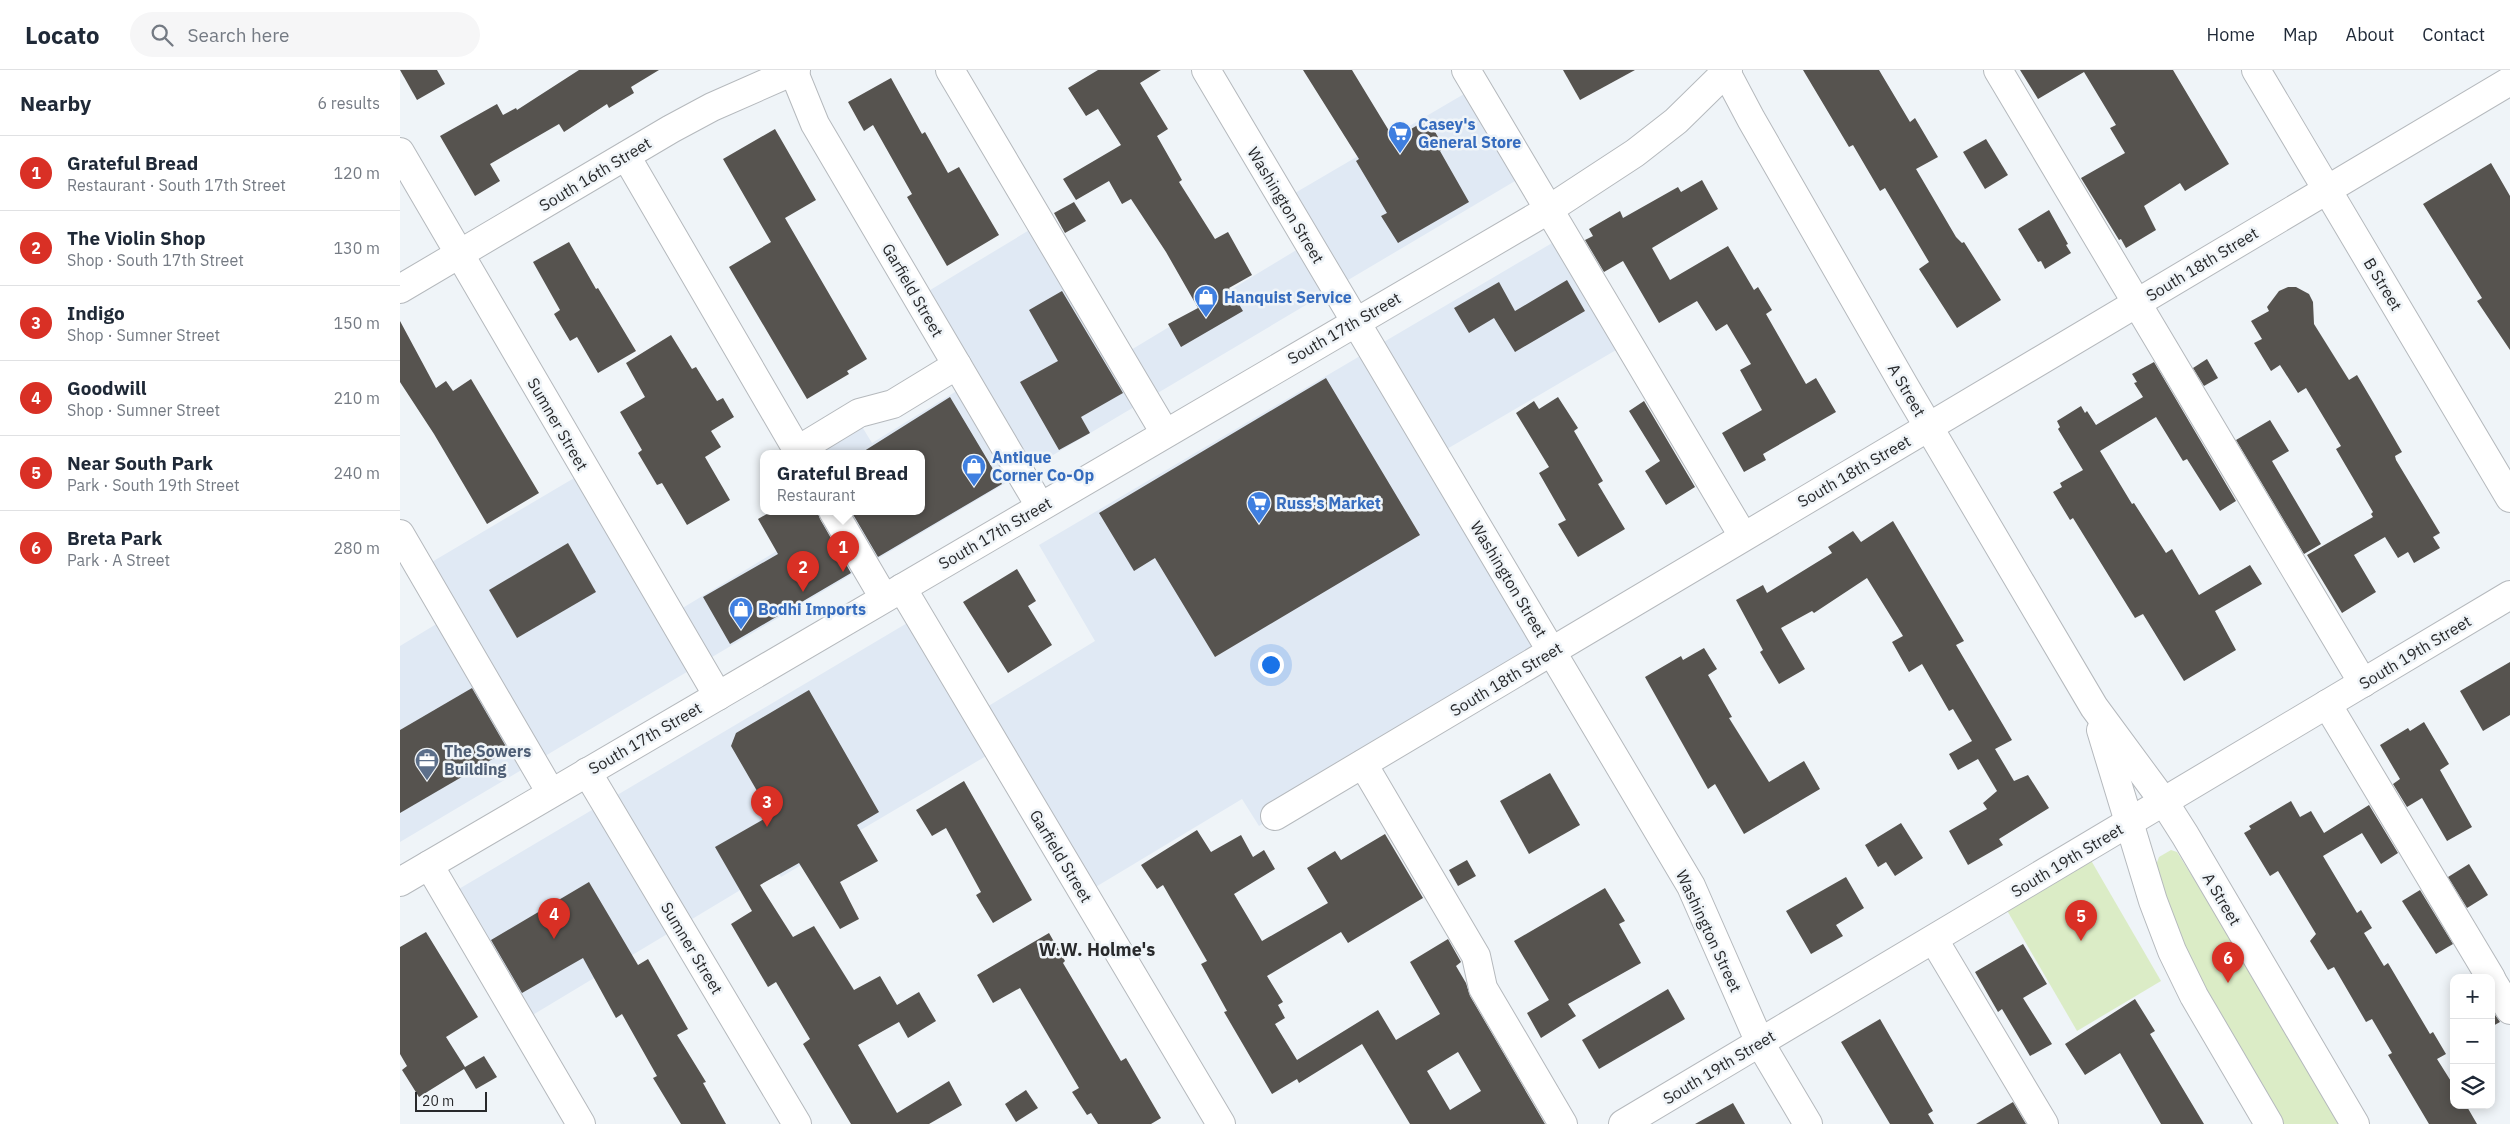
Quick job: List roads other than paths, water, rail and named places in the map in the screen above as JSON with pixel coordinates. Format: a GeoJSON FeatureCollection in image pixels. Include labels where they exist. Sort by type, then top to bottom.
{"type":"FeatureCollection","features":[{"type":"Feature","properties":{"kind":"street","name":"South 16th Street"},"geometry":{"type":"LineString","coordinates":[[400,289],[712,107],[794,70]]}},
{"type":"Feature","properties":{"kind":"street","name":"Garfield Street"},"geometry":{"type":"LineString","coordinates":[[794,70],[816,124],[1040,506]]}},
{"type":"Feature","properties":{"kind":"street"},"geometry":{"type":"LineString","coordinates":[[950,70],[1165,433]]}},
{"type":"Feature","properties":{"kind":"street","name":"Washington Street"},"geometry":{"type":"LineString","coordinates":[[1206,70],[1691,886],[1760,1043],[1808,1124]]}},
{"type":"Feature","properties":{"kind":"street"},"geometry":{"type":"LineString","coordinates":[[1466,70],[1743,536]]}},
{"type":"Feature","properties":{"kind":"street"},"geometry":{"type":"LineString","coordinates":[[1998,70],[2362,683]]}},
{"type":"Feature","properties":{"kind":"street","name":"B Street"},"geometry":{"type":"LineString","coordinates":[[2256,70],[2510,498]]}},
{"type":"Feature","properties":{"kind":"street","name":"South 17th Street"},"geometry":{"type":"LineString","coordinates":[[400,882],[1548,210],[1635,153],[1676,121],[1726,71]]}},
{"type":"Feature","properties":{"kind":"street","name":"A Street"},"geometry":{"type":"LineString","coordinates":[[1726,71],[1928,427],[2094,707],[2164,802],[2355,1124]]}},
{"type":"Feature","properties":{"kind":"street","name":"South 18th Street"},"geometry":{"type":"LineString","coordinates":[[1275,816],[2510,81]]}},
{"type":"Feature","properties":{"kind":"street","name":"Sumner Street"},"geometry":{"type":"LineString","coordinates":[[400,152],[718,696]]}},
{"type":"Feature","properties":{"kind":"street"},"geometry":{"type":"LineString","coordinates":[[626,156],[797,450]]}},
{"type":"Feature","properties":{"kind":"street"},"geometry":{"type":"LineString","coordinates":[[801,450],[859,413],[893,404],[957,365]]}},
{"type":"Feature","properties":{"kind":"street","name":"Garfield Street"},"geometry":{"type":"LineString","coordinates":[[836,515],[893,593],[1221,1124]]}},
{"type":"Feature","properties":{"kind":"street"},"geometry":{"type":"LineString","coordinates":[[400,534],[551,793]]}},
{"type":"Feature","properties":{"kind":"street","name":"South 19th Street"},"geometry":{"type":"LineString","coordinates":[[1623,1124],[2510,595]]}},
{"type":"Feature","properties":{"kind":"street"},"geometry":{"type":"LineString","coordinates":[[2327,704],[2489,974]]}},
{"type":"Feature","properties":{"kind":"street","name":"A Street"},"geometry":{"type":"LineString","coordinates":[[2094,707],[2154,901],[2172,951],[2194,996],[2270,1124]]}},
{"type":"Feature","properties":{"kind":"street"},"geometry":{"type":"LineString","coordinates":[[1363,764],[1476,956],[1483,988],[1563,1124]]}},
{"type":"Feature","properties":{"kind":"street","name":"Sumner Street"},"geometry":{"type":"LineString","coordinates":[[587,772],[797,1124]]}},
{"type":"Feature","properties":{"kind":"street"},"geometry":{"type":"LineString","coordinates":[[429,865],[581,1124]]}},
{"type":"Feature","properties":{"kind":"street"},"geometry":{"type":"LineString","coordinates":[[1934,940],[2044,1124]]}},
{"type":"Feature","properties":{"kind":"street"},"geometry":{"type":"LineString","coordinates":[[2495,985],[2510,1010]]}},
{"type":"Feature","properties":{"kind":"place","name":"Casey's General Store"},"geometry":{"type":"Point","coordinates":[1400,154]}},
{"type":"Feature","properties":{"kind":"place","name":"Hanquist Service"},"geometry":{"type":"Point","coordinates":[1206,318]}},
{"type":"Feature","properties":{"kind":"place","name":"Antique Corner Co-Op"},"geometry":{"type":"Point","coordinates":[974,487]}},
{"type":"Feature","properties":{"kind":"place","name":"Russ's Market"},"geometry":{"type":"Point","coordinates":[1259,524]}},
{"type":"Feature","properties":{"kind":"place","name":"Grateful Bread"},"geometry":{"type":"Point","coordinates":[843,572]}},
{"type":"Feature","properties":{"kind":"place","name":"The Violin Shop"},"geometry":{"type":"Point","coordinates":[803,592]}},
{"type":"Feature","properties":{"kind":"place","name":"Bodhi Imports"},"geometry":{"type":"Point","coordinates":[741,630]}},
{"type":"Feature","properties":{"kind":"place","name":"The Sowers Building"},"geometry":{"type":"Point","coordinates":[427,781]}},
{"type":"Feature","properties":{"kind":"place","name":"Indigo"},"geometry":{"type":"Point","coordinates":[767,827]}},
{"type":"Feature","properties":{"kind":"place","name":"Goodwill"},"geometry":{"type":"Point","coordinates":[554,939]}},
{"type":"Feature","properties":{"kind":"place","name":"Near South Park"},"geometry":{"type":"Point","coordinates":[2081,941]}},
{"type":"Feature","properties":{"kind":"place","name":"Breta Park"},"geometry":{"type":"Point","coordinates":[2228,983]}},
{"type":"Feature","properties":{"kind":"district","name":"W.W. Holme's"},"geometry":{"type":"Point","coordinates":[1097,949]}}]}
